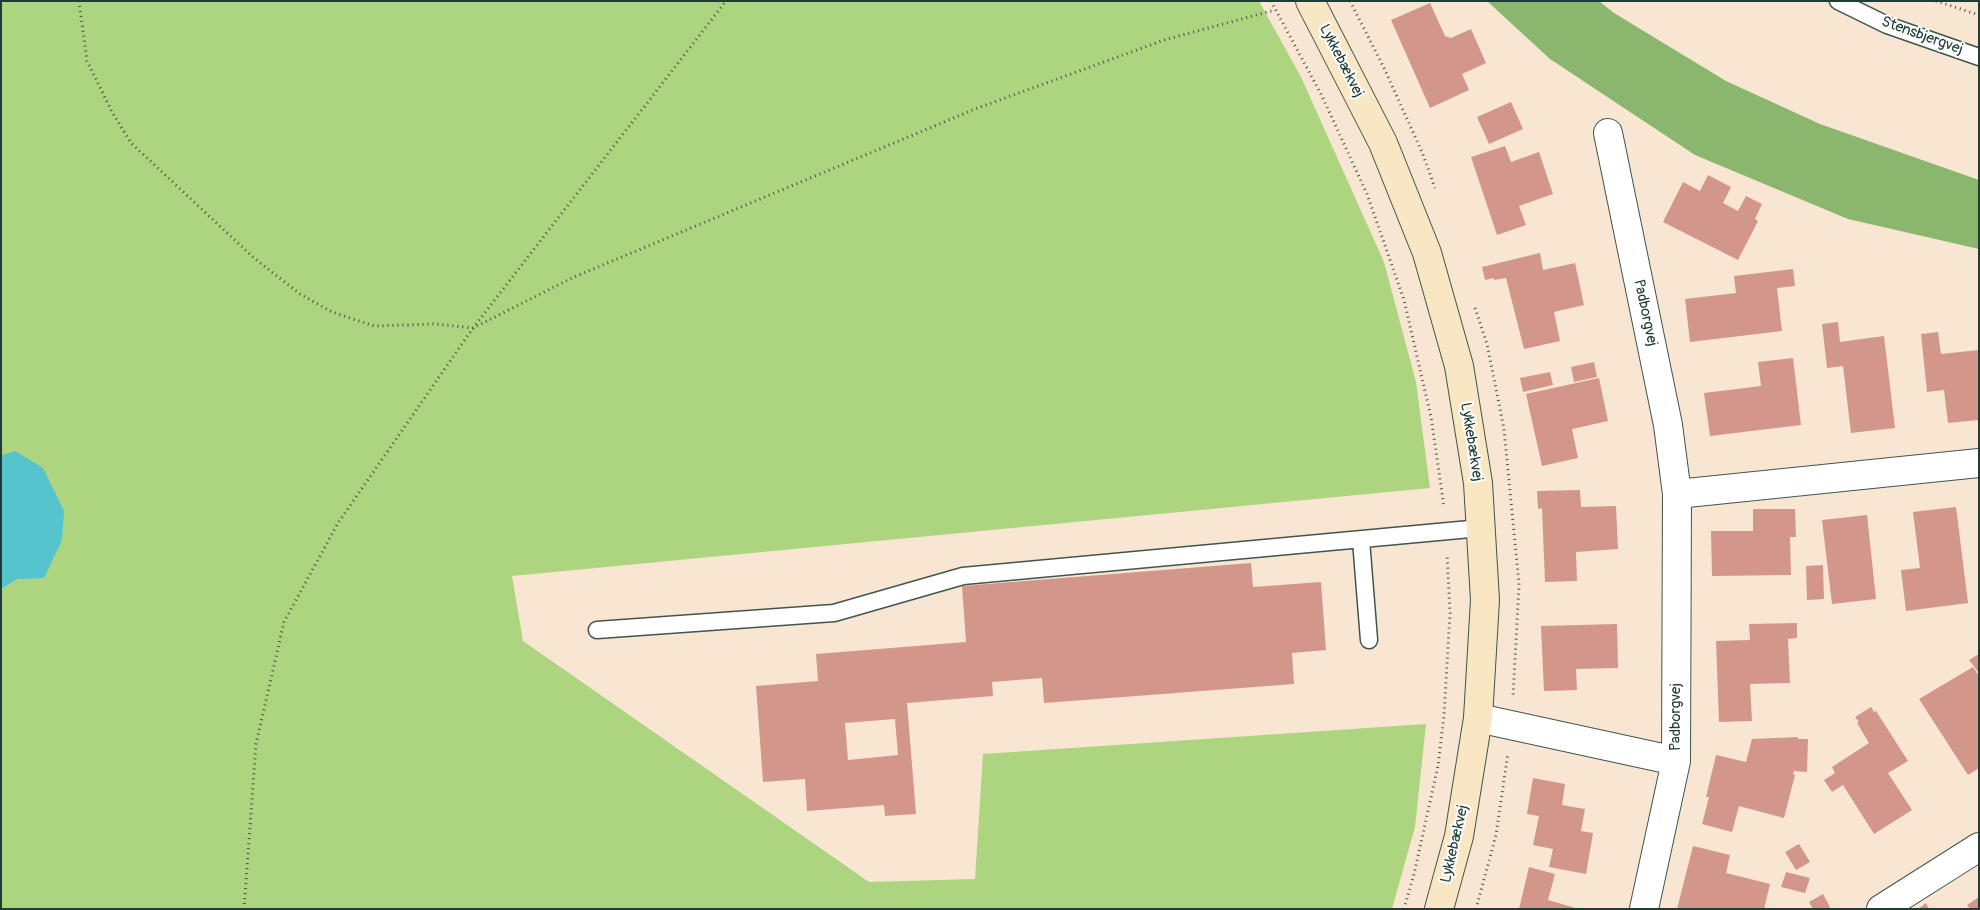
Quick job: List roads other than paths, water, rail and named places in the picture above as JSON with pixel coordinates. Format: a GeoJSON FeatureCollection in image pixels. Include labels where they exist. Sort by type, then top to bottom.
{"type":"FeatureCollection","features":[{"type":"Feature","properties":{"kind":"street","name":"Lykkebækvej"},"geometry":{"type":"LineString","coordinates":[[1310,1],[1383,143],[1427,253],[1459,366],[1478,483],[1484,600],[1478,718],[1460,836],[1439,909]]}},
{"type":"Feature","properties":{"kind":"street","name":"Padborgvej"},"geometry":{"type":"LineString","coordinates":[[1608,133],[1666,416],[1677,494],[1676,761],[1644,909]]}},
{"type":"Feature","properties":{"kind":"street"},"geometry":{"type":"LineString","coordinates":[[1677,494],[1979,464]]}},
{"type":"Feature","properties":{"kind":"street","name":"Padborgvej"},"geometry":{"type":"LineString","coordinates":[[1478,718],[1676,761]]}},
{"type":"Feature","properties":{"kind":"street"},"geometry":{"type":"LineString","coordinates":[[1881,909],[1979,847]]}},
{"type":"Feature","properties":{"kind":"lane","name":"Stensbjergvej"},"geometry":{"type":"LineString","coordinates":[[1838,1],[1887,25],[1979,57]]}},
{"type":"Feature","properties":{"kind":"lane"},"geometry":{"type":"LineString","coordinates":[[597,630],[834,613],[963,576],[1446,533],[1481,528]]}},
{"type":"Feature","properties":{"kind":"lane"},"geometry":{"type":"LineString","coordinates":[[1361,540],[1369,640]]}},
{"type":"Feature","properties":{"kind":"water"},"geometry":{"type":"Polygon","coordinates":[[[15,451],[43,468],[64,511],[62,540],[44,578],[18,579],[1,589],[1,455],[15,451]]]}}]}
